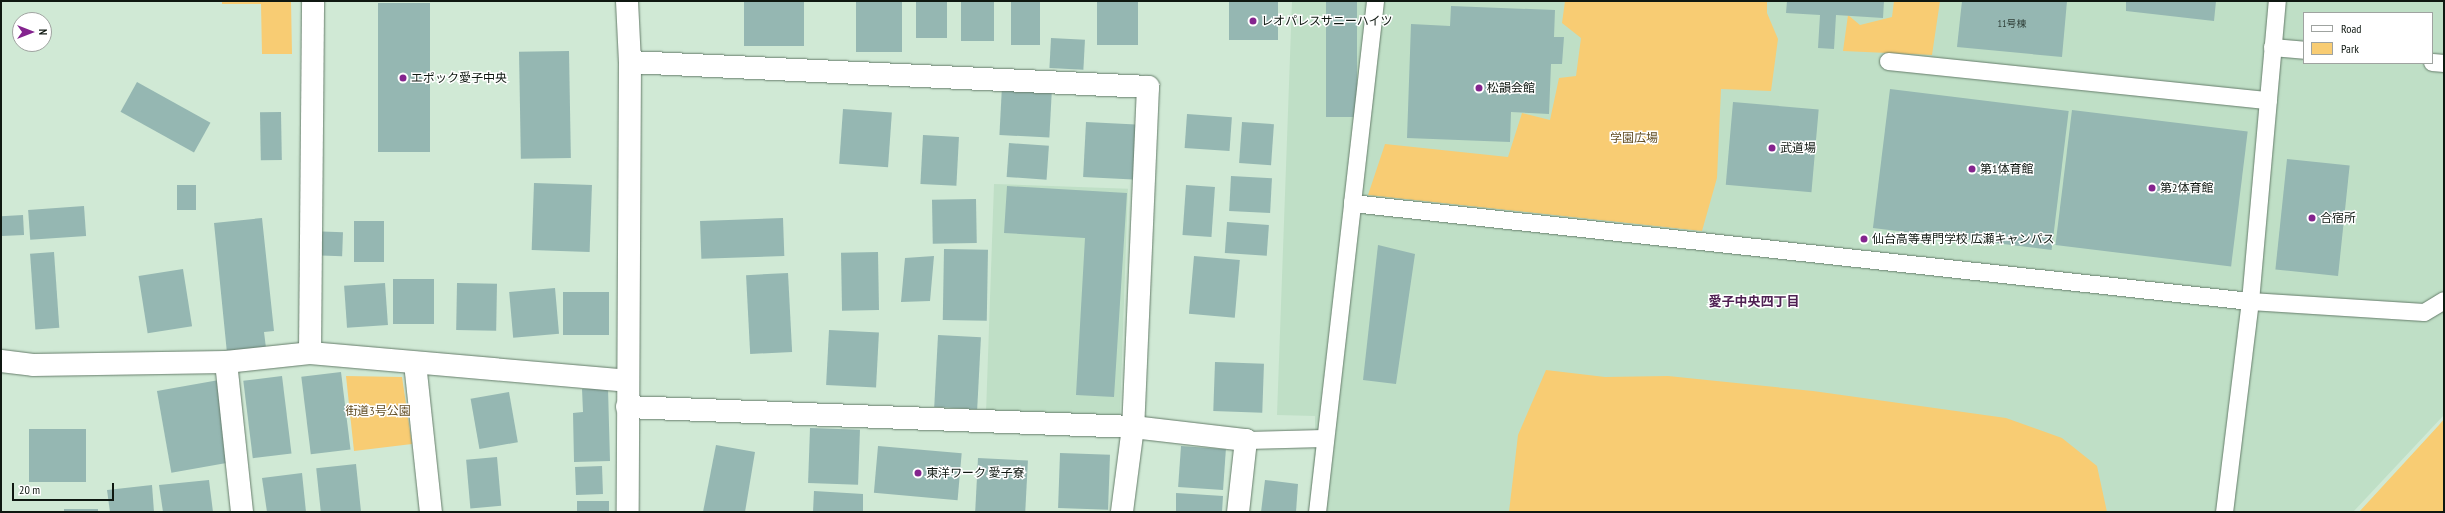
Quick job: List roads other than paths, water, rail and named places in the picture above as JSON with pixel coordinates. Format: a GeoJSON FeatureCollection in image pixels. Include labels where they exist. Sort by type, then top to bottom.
{"type":"FeatureCollection","features":[{"type":"Feature","properties":{"kind":"street"},"geometry":{"type":"LineString","coordinates":[[310,353],[313,1]]}},
{"type":"Feature","properties":{"kind":"street"},"geometry":{"type":"LineString","coordinates":[[627,1],[630,62],[627,381],[628,512]]}},
{"type":"Feature","properties":{"kind":"street"},"geometry":{"type":"LineString","coordinates":[[630,62],[1148,87],[1133,427],[1122,512]]}},
{"type":"Feature","properties":{"kind":"street"},"geometry":{"type":"LineString","coordinates":[[1,361],[33,365],[226,362],[310,353],[627,381]]}},
{"type":"Feature","properties":{"kind":"street"},"geometry":{"type":"LineString","coordinates":[[226,362],[242,512]]}},
{"type":"Feature","properties":{"kind":"street"},"geometry":{"type":"LineString","coordinates":[[415,363],[431,512]]}},
{"type":"Feature","properties":{"kind":"street"},"geometry":{"type":"LineString","coordinates":[[627,407],[1133,427],[1246,440],[1238,512]]}},
{"type":"Feature","properties":{"kind":"lane"},"geometry":{"type":"LineString","coordinates":[[1317,512],[1324,438],[1375,1]]}},
{"type":"Feature","properties":{"kind":"lane"},"geometry":{"type":"LineString","coordinates":[[2224,512],[2250,301],[2277,1]]}},
{"type":"Feature","properties":{"kind":"lane"},"geometry":{"type":"LineString","coordinates":[[2272,47],[2303,50]]}},
{"type":"Feature","properties":{"kind":"lane"},"geometry":{"type":"LineString","coordinates":[[1888,60],[2268,100]]}},
{"type":"Feature","properties":{"kind":"lane"},"geometry":{"type":"LineString","coordinates":[[2433,62],[2444,63]]}},
{"type":"Feature","properties":{"kind":"lane"},"geometry":{"type":"LineString","coordinates":[[1352,203],[2250,301],[2424,312],[2444,300]]}},
{"type":"Feature","properties":{"kind":"lane"},"geometry":{"type":"LineString","coordinates":[[1246,440],[1324,438]]}},
{"type":"Feature","properties":{"kind":"place","name":"レオパレスサニーハイツ"},"geometry":{"type":"Point","coordinates":[1253,21]}},
{"type":"Feature","properties":{"kind":"place","name":"エポック愛子中央"},"geometry":{"type":"Point","coordinates":[403,78]}},
{"type":"Feature","properties":{"kind":"place","name":"松韻会館"},"geometry":{"type":"Point","coordinates":[1479,88]}},
{"type":"Feature","properties":{"kind":"place","name":"武道場"},"geometry":{"type":"Point","coordinates":[1772,148]}},
{"type":"Feature","properties":{"kind":"place","name":"第1体育館"},"geometry":{"type":"Point","coordinates":[1972,169]}},
{"type":"Feature","properties":{"kind":"place","name":"第2体育館"},"geometry":{"type":"Point","coordinates":[2152,188]}},
{"type":"Feature","properties":{"kind":"place","name":"合宿所"},"geometry":{"type":"Point","coordinates":[2312,218]}},
{"type":"Feature","properties":{"kind":"place","name":"仙台高等専門学校 広瀬キャンパス"},"geometry":{"type":"Point","coordinates":[1864,239]}},
{"type":"Feature","properties":{"kind":"place","name":"東洋ワーク 愛子寮"},"geometry":{"type":"Point","coordinates":[918,473]}},
{"type":"Feature","properties":{"kind":"district","name":"愛子中央四丁目"},"geometry":{"type":"Point","coordinates":[1754,302]}},
{"type":"Feature","properties":{"kind":"park label","name":"学園広場"},"geometry":{"type":"Point","coordinates":[1634,138]}},
{"type":"Feature","properties":{"kind":"park label","name":"街道3号公園"},"geometry":{"type":"Point","coordinates":[378,411]}}]}
